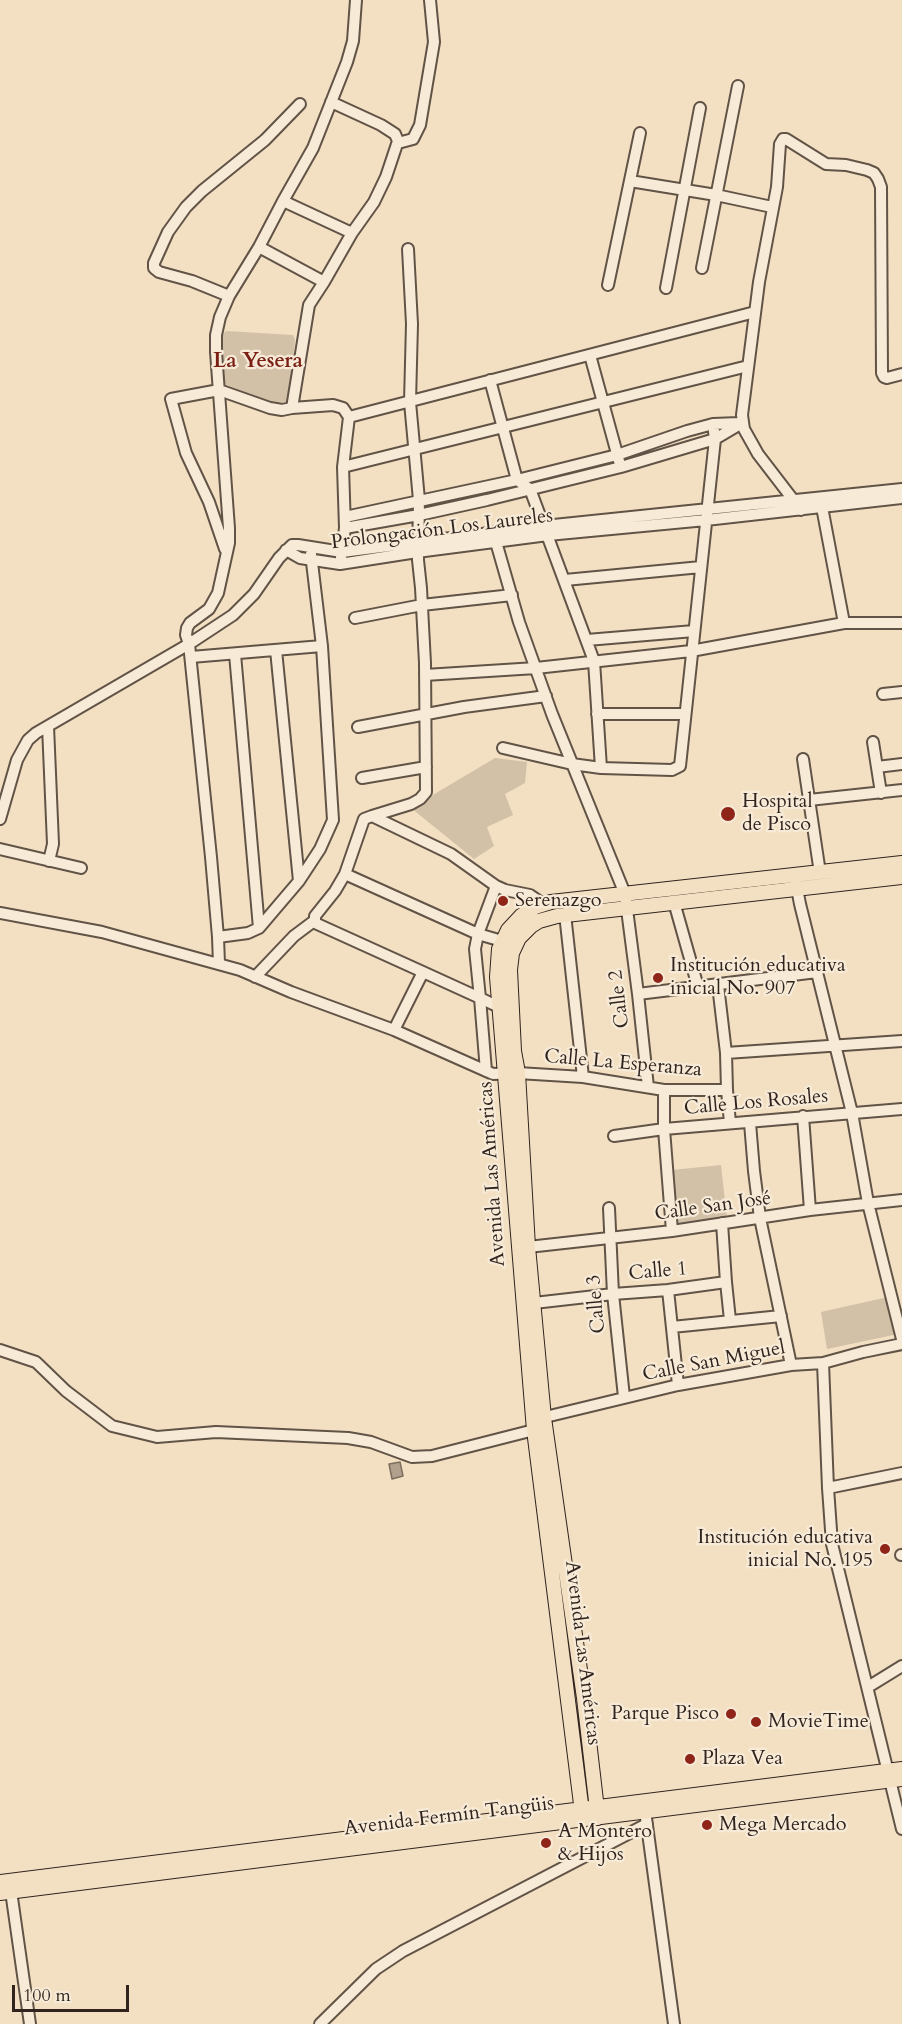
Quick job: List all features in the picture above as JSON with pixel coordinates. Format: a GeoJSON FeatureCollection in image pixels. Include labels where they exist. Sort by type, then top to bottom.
{"type":"FeatureCollection","features":[{"type":"Feature","properties":{"kind":"main road","name":"Avenida Las Américas"},"geometry":{"type":"LineString","coordinates":[[537,1423],[534,1304],[512,1073],[499,1007],[497,969],[499,949],[508,930],[521,916],[543,904],[560,901],[674,902],[796,882],[820,873],[902,863]]}},
{"type":"Feature","properties":{"kind":"main road","name":"Avenida Las Américas"},"geometry":{"type":"LineString","coordinates":[[598,1813],[537,1423],[517,1239],[512,1073],[514,1051],[510,970],[512,953],[519,938],[531,926],[548,917],[625,901],[796,882],[902,877]]}},
{"type":"Feature","properties":{"kind":"main road","name":"Avenida Las Américas"},"geometry":{"type":"LineString","coordinates":[[546,1474],[583,1815]]}},
{"type":"Feature","properties":{"kind":"main road","name":"Avenida Fermín Tangüis"},"geometry":{"type":"LineString","coordinates":[[598,1813],[612,1806],[893,1777],[902,1769]]}},
{"type":"Feature","properties":{"kind":"main road","name":"Avenida Fermín Tangüis"},"geometry":{"type":"LineString","coordinates":[[0,1882],[598,1813],[646,1818],[775,1790]]}},
{"type":"Feature","properties":{"kind":"main road"},"geometry":{"type":"LineString","coordinates":[[596,1791],[603,1801],[612,1806]]}},
{"type":"Feature","properties":{"kind":"main road","name":"Avenida Fermín Tangüis"},"geometry":{"type":"LineString","coordinates":[[6,1892],[385,1839]]}},
{"type":"Feature","properties":{"kind":"street"},"geometry":{"type":"LineString","coordinates":[[219,964],[191,657],[186,635],[190,623],[209,609],[218,593],[229,543],[229,508],[216,335],[228,296],[259,247],[314,148],[353,41],[356,0]]}},
{"type":"Feature","properties":{"kind":"street"},"geometry":{"type":"LineString","coordinates":[[398,143],[413,139],[420,125],[434,42],[430,0]]}},
{"type":"Feature","properties":{"kind":"street"},"geometry":{"type":"LineString","coordinates":[[702,268],[738,86]]}},
{"type":"Feature","properties":{"kind":"street"},"geometry":{"type":"LineString","coordinates":[[292,408],[309,304],[352,233],[374,202],[398,143],[397,136],[388,129],[331,102]]}},
{"type":"Feature","properties":{"kind":"street"},"geometry":{"type":"LineString","coordinates":[[228,296],[192,281],[159,272],[154,268],[154,263],[168,232],[186,207],[270,135],[300,104]]}},
{"type":"Feature","properties":{"kind":"street"},"geometry":{"type":"LineString","coordinates":[[666,288],[700,108]]}},
{"type":"Feature","properties":{"kind":"street"},"geometry":{"type":"LineString","coordinates":[[608,285],[639,133]]}},
{"type":"Feature","properties":{"kind":"street"},"geometry":{"type":"LineString","coordinates":[[797,506],[758,454],[742,423],[755,312],[777,187],[780,144],[785,138],[826,164],[857,167],[874,173],[881,187],[882,373],[886,378],[902,374]]}},
{"type":"Feature","properties":{"kind":"street"},"geometry":{"type":"LineString","coordinates":[[630,181],[772,207]]}},
{"type":"Feature","properties":{"kind":"street"},"geometry":{"type":"LineString","coordinates":[[283,201],[352,233]]}},
{"type":"Feature","properties":{"kind":"street"},"geometry":{"type":"LineString","coordinates":[[259,247],[324,282]]}},
{"type":"Feature","properties":{"kind":"street"},"geometry":{"type":"LineString","coordinates":[[255,977],[294,936],[314,921],[315,916],[335,891],[345,874],[364,819],[420,799],[426,792],[425,675],[418,547],[419,500],[411,402],[412,324],[408,249]]}},
{"type":"Feature","properties":{"kind":"street"},"geometry":{"type":"LineString","coordinates":[[349,417],[755,312]]}},
{"type":"Feature","properties":{"kind":"street"},"geometry":{"type":"LineString","coordinates":[[590,355],[621,467]]}},
{"type":"Feature","properties":{"kind":"street"},"geometry":{"type":"LineString","coordinates":[[344,467],[748,366]]}},
{"type":"Feature","properties":{"kind":"street"},"geometry":{"type":"LineString","coordinates":[[490,380],[517,480],[530,489],[594,661],[601,768]]}},
{"type":"Feature","properties":{"kind":"street"},"geometry":{"type":"LineString","coordinates":[[227,555],[213,512],[186,453],[171,399],[219,390],[282,410],[333,405],[343,408],[349,417],[344,467],[345,522],[341,558]]}},
{"type":"Feature","properties":{"kind":"street"},"geometry":{"type":"LineString","coordinates":[[345,522],[419,500],[517,480],[616,455],[713,424],[742,423]]}},
{"type":"Feature","properties":{"kind":"street"},"geometry":{"type":"LineString","coordinates":[[345,522],[419,515],[621,467],[715,439],[742,423]]}},
{"type":"Feature","properties":{"kind":"street"},"geometry":{"type":"LineString","coordinates":[[503,748],[572,764],[601,768],[672,770],[680,766],[715,439],[713,424]]}},
{"type":"Feature","properties":{"kind":"street","name":"Prolongación Los Laureles"},"geometry":{"type":"LineString","coordinates":[[341,558],[295,544],[286,550],[295,556],[312,561],[341,558],[546,530],[797,506],[902,489]]}},
{"type":"Feature","properties":{"kind":"street","name":"Prolongación Los Laureles"},"geometry":{"type":"LineString","coordinates":[[797,506],[822,507],[902,498]]}},
{"type":"Feature","properties":{"kind":"street"},"geometry":{"type":"LineString","coordinates":[[822,507],[844,623]]}},
{"type":"Feature","properties":{"kind":"street","name":"Calle 2"},"geometry":{"type":"LineString","coordinates":[[494,537],[546,696],[625,901],[648,1087]]}},
{"type":"Feature","properties":{"kind":"street"},"geometry":{"type":"LineString","coordinates":[[218,937],[248,933],[259,928],[299,881],[320,849],[333,820],[322,646],[310,547]]}},
{"type":"Feature","properties":{"kind":"street"},"geometry":{"type":"LineString","coordinates":[[0,819],[22,749],[36,733],[189,644],[233,615],[254,594],[286,550]]}},
{"type":"Feature","properties":{"kind":"street"},"geometry":{"type":"LineString","coordinates":[[565,580],[701,567]]}},
{"type":"Feature","properties":{"kind":"street"},"geometry":{"type":"LineString","coordinates":[[355,618],[422,605],[512,595]]}},
{"type":"Feature","properties":{"kind":"street"},"geometry":{"type":"LineString","coordinates":[[425,675],[536,668],[691,651],[844,623],[902,623]]}},
{"type":"Feature","properties":{"kind":"street"},"geometry":{"type":"LineString","coordinates":[[587,640],[693,631]]}},
{"type":"Feature","properties":{"kind":"street"},"geometry":{"type":"LineString","coordinates":[[191,657],[322,646]]}},
{"type":"Feature","properties":{"kind":"street"},"geometry":{"type":"LineString","coordinates":[[276,650],[299,881]]}},
{"type":"Feature","properties":{"kind":"street"},"geometry":{"type":"LineString","coordinates":[[235,654],[259,928]]}},
{"type":"Feature","properties":{"kind":"street"},"geometry":{"type":"LineString","coordinates":[[883,694],[902,692]]}},
{"type":"Feature","properties":{"kind":"street"},"geometry":{"type":"LineString","coordinates":[[358,727],[464,707],[546,696]]}},
{"type":"Feature","properties":{"kind":"street"},"geometry":{"type":"LineString","coordinates":[[597,714],[685,714]]}},
{"type":"Feature","properties":{"kind":"street"},"geometry":{"type":"LineString","coordinates":[[48,726],[53,844],[49,861]]}},
{"type":"Feature","properties":{"kind":"street"},"geometry":{"type":"LineString","coordinates":[[873,742],[881,793]]}},
{"type":"Feature","properties":{"kind":"street"},"geometry":{"type":"LineString","coordinates":[[803,759],[820,873]]}},
{"type":"Feature","properties":{"kind":"street"},"geometry":{"type":"LineString","coordinates":[[877,767],[902,764]]}},
{"type":"Feature","properties":{"kind":"street"},"geometry":{"type":"LineString","coordinates":[[362,778],[426,767]]}},
{"type":"Feature","properties":{"kind":"street"},"geometry":{"type":"LineString","coordinates":[[809,800],[902,790]]}},
{"type":"Feature","properties":{"kind":"street"},"geometry":{"type":"LineString","coordinates":[[372,816],[451,854],[496,886],[530,895],[543,904]]}},
{"type":"Feature","properties":{"kind":"street"},"geometry":{"type":"LineString","coordinates":[[0,849],[81,868]]}},
{"type":"Feature","properties":{"kind":"street"},"geometry":{"type":"LineString","coordinates":[[345,874],[478,934],[502,941]]}},
{"type":"Feature","properties":{"kind":"street"},"geometry":{"type":"LineString","coordinates":[[796,882],[852,1113],[868,1203],[902,1339]]}},
{"type":"Feature","properties":{"kind":"street"},"geometry":{"type":"LineString","coordinates":[[486,1071],[475,949],[478,934],[496,886]]}},
{"type":"Feature","properties":{"kind":"street"},"geometry":{"type":"LineString","coordinates":[[674,902],[698,987]]}},
{"type":"Feature","properties":{"kind":"street","name":"Calle La Esperanza"},"geometry":{"type":"LineString","coordinates":[[0,913],[102,932],[219,964],[394,1030],[496,1075],[512,1073],[584,1077],[664,1090],[728,1090],[730,1123]]}},
{"type":"Feature","properties":{"kind":"street"},"geometry":{"type":"LineString","coordinates":[[565,914],[584,1077]]}},
{"type":"Feature","properties":{"kind":"street"},"geometry":{"type":"LineString","coordinates":[[314,921],[499,1007]]}},
{"type":"Feature","properties":{"kind":"street"},"geometry":{"type":"LineString","coordinates":[[394,1030],[423,972]]}},
{"type":"Feature","properties":{"kind":"street"},"geometry":{"type":"LineString","coordinates":[[638,994],[817,972]]}},
{"type":"Feature","properties":{"kind":"street"},"geometry":{"type":"LineString","coordinates":[[718,985],[728,1090]]}},
{"type":"Feature","properties":{"kind":"street","name":"Calle La Esperanza"},"geometry":{"type":"LineString","coordinates":[[726,1053],[902,1041]]}},
{"type":"Feature","properties":{"kind":"street"},"geometry":{"type":"LineString","coordinates":[[664,1090],[664,1129],[672,1231]]}},
{"type":"Feature","properties":{"kind":"street","name":"Calle Los Rosales"},"geometry":{"type":"LineString","coordinates":[[614,1136],[664,1129],[902,1108]]}},
{"type":"Feature","properties":{"kind":"street"},"geometry":{"type":"LineString","coordinates":[[802,1116],[810,1210]]}},
{"type":"Feature","properties":{"kind":"street"},"geometry":{"type":"LineString","coordinates":[[750,1123],[753,1171],[760,1218],[791,1365]]}},
{"type":"Feature","properties":{"kind":"street","name":"Calle San José"},"geometry":{"type":"LineString","coordinates":[[528,1247],[672,1231],[810,1210],[902,1200]]}},
{"type":"Feature","properties":{"kind":"street","name":"Calle 3"},"geometry":{"type":"LineString","coordinates":[[609,1208],[613,1294],[624,1397]]}},
{"type":"Feature","properties":{"kind":"street"},"geometry":{"type":"LineString","coordinates":[[722,1223],[730,1320]]}},
{"type":"Feature","properties":{"kind":"street","name":"Calle 1"},"geometry":{"type":"LineString","coordinates":[[534,1304],[726,1282]]}},
{"type":"Feature","properties":{"kind":"street"},"geometry":{"type":"LineString","coordinates":[[668,1290],[678,1385]]}},
{"type":"Feature","properties":{"kind":"street"},"geometry":{"type":"LineString","coordinates":[[672,1327],[781,1316]]}},
{"type":"Feature","properties":{"kind":"street","name":"Calle San Miguel"},"geometry":{"type":"LineString","coordinates":[[0,1350],[36,1362],[66,1391],[112,1426],[157,1437],[216,1432],[348,1438],[371,1442],[412,1457],[432,1456],[624,1397],[791,1365],[822,1363],[902,1344]]}},
{"type":"Feature","properties":{"kind":"street"},"geometry":{"type":"LineString","coordinates":[[822,1363],[832,1544],[893,1777],[902,1829]]}},
{"type":"Feature","properties":{"kind":"street"},"geometry":{"type":"LineString","coordinates":[[828,1488],[902,1473]]}},
{"type":"Feature","properties":{"kind":"street"},"geometry":{"type":"LineString","coordinates":[[868,1687],[902,1666]]}},
{"type":"Feature","properties":{"kind":"street"},"geometry":{"type":"LineString","coordinates":[[320,2024],[376,1969],[395,1956],[646,1818],[674,2024]]}},
{"type":"Feature","properties":{"kind":"street"},"geometry":{"type":"LineString","coordinates":[[6,1892],[30,2024]]}},
{"type":"Feature","properties":{"kind":"shaded area"},"geometry":{"type":"Polygon","coordinates":[[[226,331],[293,335],[295,340],[288,402],[275,403],[224,384],[222,346],[223,334],[226,331]]]}},
{"type":"Feature","properties":{"kind":"shaded area"},"geometry":{"type":"Polygon","coordinates":[[[495,758],[527,762],[525,783],[505,794],[513,815],[487,827],[494,846],[474,859],[411,808],[495,758]]]}},
{"type":"Feature","properties":{"kind":"shaded area"},"geometry":{"type":"Polygon","coordinates":[[[721,1165],[727,1219],[680,1224],[676,1220],[672,1170],[721,1165]]]}},
{"type":"Feature","properties":{"kind":"shaded area"},"geometry":{"type":"Polygon","coordinates":[[[888,1297],[898,1334],[827,1349],[821,1312],[888,1297]]]}},
{"type":"Feature","properties":{"kind":"shaded area"},"geometry":{"type":"Polygon","coordinates":[[[400,1462],[403,1476],[392,1479],[389,1464],[400,1462]]]}},
{"type":"Feature","properties":{"kind":"place","name":"Hospital de Pisco"},"geometry":{"type":"Point","coordinates":[728,814]}},
{"type":"Feature","properties":{"kind":"place","name":"Serenazgo"},"geometry":{"type":"Point","coordinates":[503,901]}},
{"type":"Feature","properties":{"kind":"place","name":"Institución educativa inicial No. 907"},"geometry":{"type":"Point","coordinates":[658,978]}},
{"type":"Feature","properties":{"kind":"place","name":"Institución educativa inicial No. 195"},"geometry":{"type":"Point","coordinates":[885,1549]}},
{"type":"Feature","properties":{"kind":"place","name":"Parque Pisco"},"geometry":{"type":"Point","coordinates":[731,1714]}},
{"type":"Feature","properties":{"kind":"place","name":"MovieTime"},"geometry":{"type":"Point","coordinates":[756,1722]}},
{"type":"Feature","properties":{"kind":"place","name":"Plaza Vea"},"geometry":{"type":"Point","coordinates":[690,1759]}},
{"type":"Feature","properties":{"kind":"place","name":"Mega Mercado"},"geometry":{"type":"Point","coordinates":[707,1825]}},
{"type":"Feature","properties":{"kind":"place","name":"A Montero & Hijos"},"geometry":{"type":"Point","coordinates":[546,1843]}},
{"type":"Feature","properties":{"kind":"district","name":"La Yesera"},"geometry":{"type":"Point","coordinates":[258,362]}}]}
